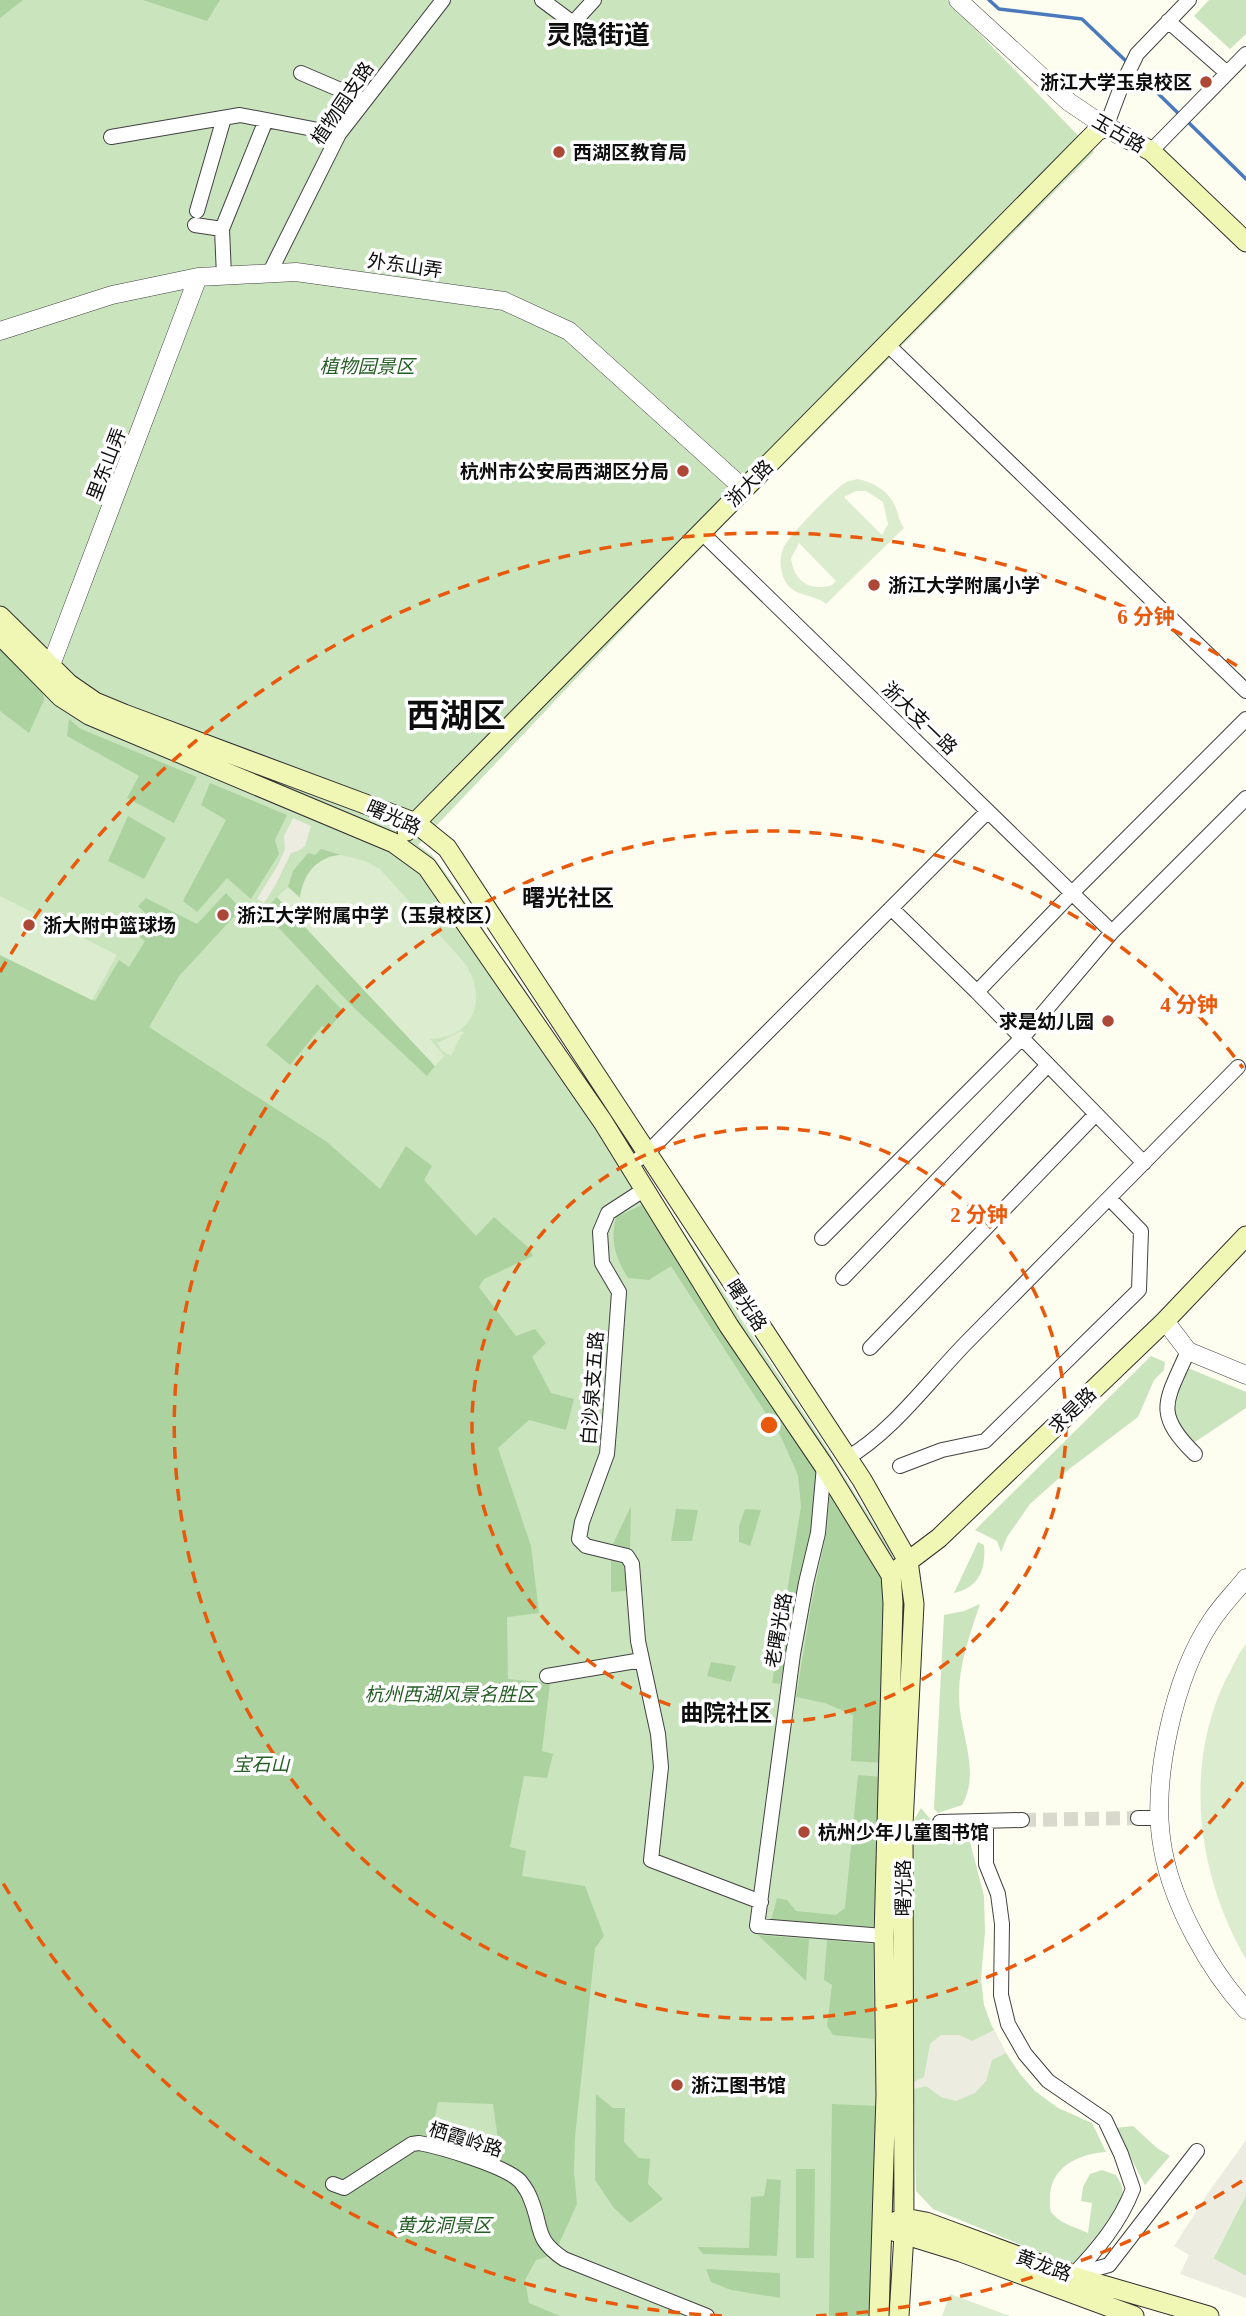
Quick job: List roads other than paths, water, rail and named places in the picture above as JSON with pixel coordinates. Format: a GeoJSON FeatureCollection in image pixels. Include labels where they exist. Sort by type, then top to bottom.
{"type":"FeatureCollection","features":[{"type":"Feature","properties":{"kind":"main road","name":"玉古路"},"geometry":{"type":"LineString","coordinates":[[1106,127],[1151,151],[1246,242]]}},
{"type":"Feature","properties":{"kind":"main road","name":"浙大路"},"geometry":{"type":"LineString","coordinates":[[394,843],[1097,131],[1106,127]]}},
{"type":"Feature","properties":{"kind":"main road","name":"曙光路"},"geometry":{"type":"LineString","coordinates":[[0,616],[78,690],[95,702],[416,823],[447,848],[847,1458],[908,1560],[914,1604],[903,1825],[904,2226],[899,2316]]}},
{"type":"Feature","properties":{"kind":"main road","name":"曙光路"},"geometry":{"type":"LineString","coordinates":[[0,635],[61,697],[89,715],[394,843],[427,867],[603,1122],[729,1326],[824,1466],[891,1576],[893,1603],[884,1936],[886,2095],[879,2316]]}},
{"type":"Feature","properties":{"kind":"main road","name":"求是路"},"geometry":{"type":"LineString","coordinates":[[891,1576],[939,1538],[1165,1321],[1246,1236]]}},
{"type":"Feature","properties":{"kind":"main road","name":"黄龙路"},"geometry":{"type":"LineString","coordinates":[[904,2226],[926,2222],[1072,2276],[1209,2316]]}},
{"type":"Feature","properties":{"kind":"main road"},"geometry":{"type":"LineString","coordinates":[[882,2228],[904,2226]]}},
{"type":"Feature","properties":{"kind":"main road","name":"黄龙路"},"geometry":{"type":"LineString","coordinates":[[904,2226],[961,2252],[1134,2316]]}},
{"type":"Feature","properties":{"kind":"street","name":"植物园支路"},"geometry":{"type":"LineString","coordinates":[[269,274],[339,134],[443,0]]}},
{"type":"Feature","properties":{"kind":"street"},"geometry":{"type":"LineString","coordinates":[[542,0],[573,23],[594,0]]}},
{"type":"Feature","properties":{"kind":"street","name":"玉古路"},"geometry":{"type":"LineString","coordinates":[[958,0],[1069,102],[1106,127]]}},
{"type":"Feature","properties":{"kind":"street"},"geometry":{"type":"LineString","coordinates":[[1106,127],[1135,58],[1189,0]]}},
{"type":"Feature","properties":{"kind":"street"},"geometry":{"type":"LineString","coordinates":[[1168,21],[1227,73]]}},
{"type":"Feature","properties":{"kind":"street"},"geometry":{"type":"LineString","coordinates":[[1151,151],[1246,54]]}},
{"type":"Feature","properties":{"kind":"street"},"geometry":{"type":"LineString","coordinates":[[301,73],[364,100]]}},
{"type":"Feature","properties":{"kind":"street"},"geometry":{"type":"LineString","coordinates":[[110,137],[240,115],[339,134]]}},
{"type":"Feature","properties":{"kind":"street"},"geometry":{"type":"LineString","coordinates":[[222,229],[196,218],[224,118]]}},
{"type":"Feature","properties":{"kind":"street"},"geometry":{"type":"LineString","coordinates":[[224,275],[222,229],[266,120]]}},
{"type":"Feature","properties":{"kind":"street","name":"外东山弄"},"geometry":{"type":"LineString","coordinates":[[0,331],[112,295],[198,277],[224,275],[296,272],[504,301],[569,331],[744,489]]}},
{"type":"Feature","properties":{"kind":"street","name":"里东山弄"},"geometry":{"type":"LineString","coordinates":[[51,665],[198,277]]}},
{"type":"Feature","properties":{"kind":"street"},"geometry":{"type":"LineString","coordinates":[[887,344],[1246,691]]}},
{"type":"Feature","properties":{"kind":"street","name":"浙大支一路"},"geometry":{"type":"LineString","coordinates":[[701,532],[1112,932]]}},
{"type":"Feature","properties":{"kind":"street"},"geometry":{"type":"LineString","coordinates":[[977,992],[1246,719]]}},
{"type":"Feature","properties":{"kind":"street"},"geometry":{"type":"LineString","coordinates":[[822,1238],[1022,1038],[1112,932],[1246,798]]}},
{"type":"Feature","properties":{"kind":"street"},"geometry":{"type":"LineString","coordinates":[[630,1165],[647,1153],[988,811]]}},
{"type":"Feature","properties":{"kind":"street"},"geometry":{"type":"LineString","coordinates":[[891,908],[1144,1163]]}},
{"type":"Feature","properties":{"kind":"street"},"geometry":{"type":"LineString","coordinates":[[843,1278],[1048,1065]]}},
{"type":"Feature","properties":{"kind":"street"},"geometry":{"type":"LineString","coordinates":[[847,1458],[881,1434],[931,1379],[1238,1067]]}},
{"type":"Feature","properties":{"kind":"street"},"geometry":{"type":"LineString","coordinates":[[870,1348],[1096,1114]]}},
{"type":"Feature","properties":{"kind":"street","name":"白沙泉支五路"},"geometry":{"type":"LineString","coordinates":[[642,1660],[632,1564],[627,1556],[586,1546],[579,1539],[582,1522],[607,1454],[619,1292],[602,1263],[600,1232],[608,1213],[645,1189]]}},
{"type":"Feature","properties":{"kind":"street"},"geometry":{"type":"LineString","coordinates":[[900,1466],[942,1450],[985,1441],[1139,1290],[1141,1231],[1109,1198]]}},
{"type":"Feature","properties":{"kind":"street"},"geometry":{"type":"LineString","coordinates":[[1165,1321],[1188,1351],[1246,1375]]}},
{"type":"Feature","properties":{"kind":"street"},"geometry":{"type":"LineString","coordinates":[[1188,1351],[1168,1398],[1166,1411],[1174,1432],[1195,1454]]}},
{"type":"Feature","properties":{"kind":"street","name":"老曙光路"},"geometry":{"type":"LineString","coordinates":[[824,1466],[818,1533],[793,1654],[757,1926],[884,1936]]}},
{"type":"Feature","properties":{"kind":"street"},"geometry":{"type":"LineString","coordinates":[[1246,1578],[1212,1621],[1182,1681],[1167,1733],[1159,1818],[1163,1852],[1176,1896],[1201,1947],[1229,1991],[1246,2010]]}},
{"type":"Feature","properties":{"kind":"street"},"geometry":{"type":"LineString","coordinates":[[547,1676],[642,1660],[658,1734],[661,1768],[651,1860],[761,1902]]}},
{"type":"Feature","properties":{"kind":"street"},"geometry":{"type":"LineString","coordinates":[[1138,1818],[1159,1818]]}},
{"type":"Feature","properties":{"kind":"street"},"geometry":{"type":"LineString","coordinates":[[940,1822],[1022,1820]]}},
{"type":"Feature","properties":{"kind":"street"},"geometry":{"type":"LineString","coordinates":[[986,1821],[986,1864],[998,1894],[1002,1924],[1001,1995],[1008,2024],[1025,2054],[1048,2081],[1105,2120],[1133,2189],[1117,2221],[1092,2256],[1072,2276]]}},
{"type":"Feature","properties":{"kind":"street","name":"栖霞岭路"},"geometry":{"type":"LineString","coordinates":[[332,2185],[344,2188],[412,2144],[419,2143],[496,2167],[521,2182],[531,2199],[547,2248],[564,2259],[707,2316]]}},
{"type":"Feature","properties":{"kind":"street"},"geometry":{"type":"LineString","coordinates":[[1072,2276],[1109,2265],[1197,2151]]}},
{"type":"Feature","properties":{"kind":"waterway"},"geometry":{"type":"LineString","coordinates":[[989,0],[999,9],[1082,19],[1129,64]]}},
{"type":"Feature","properties":{"kind":"waterway"},"geometry":{"type":"LineString","coordinates":[[1134,70],[1181,116]]}},
{"type":"Feature","properties":{"kind":"waterway"},"geometry":{"type":"LineString","coordinates":[[1187,121],[1246,179]]}},
{"type":"Feature","properties":{"kind":"tunnel"},"geometry":{"type":"LineString","coordinates":[[1022,1820],[1138,1818]]}},
{"type":"Feature","properties":{"kind":"place","name":"浙江大学玉泉校区"},"geometry":{"type":"Point","coordinates":[1206,82]}},
{"type":"Feature","properties":{"kind":"place","name":"西湖区教育局"},"geometry":{"type":"Point","coordinates":[559,152]}},
{"type":"Feature","properties":{"kind":"place","name":"杭州市公安局西湖区分局"},"geometry":{"type":"Point","coordinates":[683,471]}},
{"type":"Feature","properties":{"kind":"place","name":"浙江大学附属小学"},"geometry":{"type":"Point","coordinates":[874,585]}},
{"type":"Feature","properties":{"kind":"place","name":"浙江大学附属中学（玉泉校区）"},"geometry":{"type":"Point","coordinates":[223,915]}},
{"type":"Feature","properties":{"kind":"place","name":"浙大附中篮球场"},"geometry":{"type":"Point","coordinates":[29,925]}},
{"type":"Feature","properties":{"kind":"place","name":"求是幼儿园"},"geometry":{"type":"Point","coordinates":[1108,1021]}},
{"type":"Feature","properties":{"kind":"place","name":"杭州少年儿童图书馆"},"geometry":{"type":"Point","coordinates":[804,1832]}},
{"type":"Feature","properties":{"kind":"place","name":"浙江图书馆"},"geometry":{"type":"Point","coordinates":[677,2085]}},
{"type":"Feature","properties":{"kind":"district","name":"灵隐街道"},"geometry":{"type":"Point","coordinates":[598,35]}},
{"type":"Feature","properties":{"kind":"district","name":"西湖区"},"geometry":{"type":"Point","coordinates":[456,715]}},
{"type":"Feature","properties":{"kind":"district","name":"曙光社区"},"geometry":{"type":"Point","coordinates":[568,898]}},
{"type":"Feature","properties":{"kind":"district","name":"曲院社区"},"geometry":{"type":"Point","coordinates":[726,1713]}},
{"type":"Feature","properties":{"kind":"park label","name":"植物园景区"},"geometry":{"type":"Point","coordinates":[367,366]}},
{"type":"Feature","properties":{"kind":"park label","name":"杭州西湖风景名胜区"},"geometry":{"type":"Point","coordinates":[450,1694]}},
{"type":"Feature","properties":{"kind":"park label","name":"宝石山"},"geometry":{"type":"Point","coordinates":[261,1764]}},
{"type":"Feature","properties":{"kind":"park label","name":"黄龙洞景区"},"geometry":{"type":"Point","coordinates":[444,2225]}}]}
